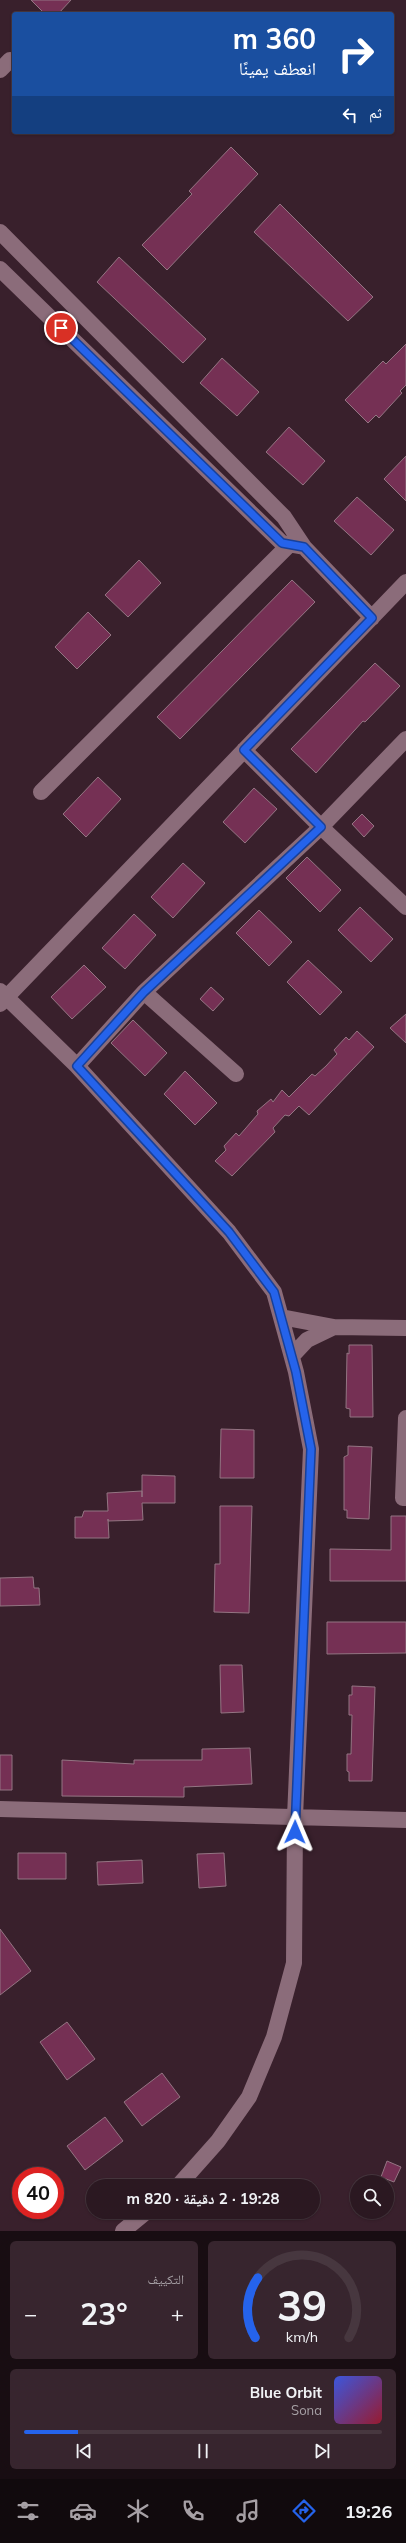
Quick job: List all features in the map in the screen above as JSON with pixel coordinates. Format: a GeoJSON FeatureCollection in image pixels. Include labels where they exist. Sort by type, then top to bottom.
{"type":"FeatureCollection","features":[{"type":"Feature","properties":{"kind":"street"},"geometry":{"type":"LineString","coordinates":[[0,232],[284,517],[297,545],[372,618]]}},
{"type":"Feature","properties":{"kind":"street"},"geometry":{"type":"LineString","coordinates":[[0,269],[282,543],[297,545]]}},
{"type":"Feature","properties":{"kind":"street"},"geometry":{"type":"LineString","coordinates":[[41,792],[297,545]]}},
{"type":"Feature","properties":{"kind":"street"},"geometry":{"type":"LineString","coordinates":[[184,2179],[218,2141],[249,2097],[274,2038],[294,1963],[295,1817],[311,1449],[292,1356],[274,1292],[229,1232],[77,1066],[2,997],[406,582]]}},
{"type":"Feature","properties":{"kind":"street"},"geometry":{"type":"LineString","coordinates":[[77,1066],[144,992],[321,827],[406,740]]}},
{"type":"Feature","properties":{"kind":"street"},"geometry":{"type":"LineString","coordinates":[[244,750],[321,827],[406,907]]}},
{"type":"Feature","properties":{"kind":"street"},"geometry":{"type":"LineString","coordinates":[[144,992],[236,1074]]}},
{"type":"Feature","properties":{"kind":"street"},"geometry":{"type":"LineString","coordinates":[[281,1317],[334,1327],[406,1328]]}},
{"type":"Feature","properties":{"kind":"street"},"geometry":{"type":"LineString","coordinates":[[292,1356],[307,1340],[334,1327]]}},
{"type":"Feature","properties":{"kind":"street"},"geometry":{"type":"LineString","coordinates":[[406,1418],[403,1498],[406,1498]]}},
{"type":"Feature","properties":{"kind":"street"},"geometry":{"type":"LineString","coordinates":[[0,1809],[406,1820]]}},
{"type":"Feature","properties":{"kind":"street"},"geometry":{"type":"LineString","coordinates":[[123,2231],[138,2219]]}},
{"type":"Feature","properties":{"kind":"building"},"geometry":{"type":"Polygon","coordinates":[[[31,0],[71,0],[60,12],[43,12],[31,0]]]}},
{"type":"Feature","properties":{"kind":"building"},"geometry":{"type":"Polygon","coordinates":[[[231,147],[258,174],[167,270],[142,245],[192,194],[189,191],[231,147]]]}},
{"type":"Feature","properties":{"kind":"building"},"geometry":{"type":"Polygon","coordinates":[[[280,204],[373,297],[348,321],[254,232],[280,204]]]}},
{"type":"Feature","properties":{"kind":"building"},"geometry":{"type":"Polygon","coordinates":[[[119,257],[206,339],[183,363],[97,282],[119,257]]]}},
{"type":"Feature","properties":{"kind":"building"},"geometry":{"type":"Polygon","coordinates":[[[406,344],[406,385],[400,391],[402,393],[379,418],[376,415],[368,423],[345,400],[383,361],[386,364],[406,344]]]}},
{"type":"Feature","properties":{"kind":"building"},"geometry":{"type":"Polygon","coordinates":[[[222,358],[259,392],[237,416],[200,383],[222,358]]]}},
{"type":"Feature","properties":{"kind":"building"},"geometry":{"type":"Polygon","coordinates":[[[289,427],[325,461],[303,485],[266,452],[289,427]]]}},
{"type":"Feature","properties":{"kind":"building"},"geometry":{"type":"Polygon","coordinates":[[[406,456],[406,501],[384,479],[406,456]]]}},
{"type":"Feature","properties":{"kind":"building"},"geometry":{"type":"Polygon","coordinates":[[[357,497],[394,530],[371,555],[334,521],[357,497]]]}},
{"type":"Feature","properties":{"kind":"building"},"geometry":{"type":"Polygon","coordinates":[[[139,560],[161,583],[128,617],[105,595],[139,560]]]}},
{"type":"Feature","properties":{"kind":"building"},"geometry":{"type":"Polygon","coordinates":[[[292,580],[315,602],[180,739],[157,717],[292,580]]]}},
{"type":"Feature","properties":{"kind":"building"},"geometry":{"type":"Polygon","coordinates":[[[88,612],[111,635],[77,669],[55,647],[88,612]]]}},
{"type":"Feature","properties":{"kind":"building"},"geometry":{"type":"Polygon","coordinates":[[[375,663],[400,686],[365,722],[363,721],[316,773],[291,749],[375,663]]]}},
{"type":"Feature","properties":{"kind":"building"},"geometry":{"type":"Polygon","coordinates":[[[98,777],[121,799],[86,837],[63,814],[98,777]]]}},
{"type":"Feature","properties":{"kind":"building"},"geometry":{"type":"Polygon","coordinates":[[[254,788],[277,809],[245,843],[223,822],[254,788]]]}},
{"type":"Feature","properties":{"kind":"building"},"geometry":{"type":"Polygon","coordinates":[[[362,814],[374,826],[364,837],[352,824],[362,814]]]}},
{"type":"Feature","properties":{"kind":"building"},"geometry":{"type":"Polygon","coordinates":[[[307,857],[341,890],[320,912],[286,878],[307,857]]]}},
{"type":"Feature","properties":{"kind":"building"},"geometry":{"type":"Polygon","coordinates":[[[183,863],[205,883],[173,918],[151,897],[183,863]]]}},
{"type":"Feature","properties":{"kind":"building"},"geometry":{"type":"Polygon","coordinates":[[[360,907],[393,939],[371,962],[338,930],[360,907]]]}},
{"type":"Feature","properties":{"kind":"building"},"geometry":{"type":"Polygon","coordinates":[[[259,910],[292,942],[269,966],[236,933],[259,910]]]}},
{"type":"Feature","properties":{"kind":"building"},"geometry":{"type":"Polygon","coordinates":[[[134,914],[156,935],[125,969],[102,948],[134,914]]]}},
{"type":"Feature","properties":{"kind":"building"},"geometry":{"type":"Polygon","coordinates":[[[308,960],[342,992],[320,1015],[287,982],[308,960]]]}},
{"type":"Feature","properties":{"kind":"building"},"geometry":{"type":"Polygon","coordinates":[[[84,965],[106,987],[72,1019],[51,997],[84,965]]]}},
{"type":"Feature","properties":{"kind":"building"},"geometry":{"type":"Polygon","coordinates":[[[211,987],[224,999],[213,1011],[200,999],[211,987]]]}},
{"type":"Feature","properties":{"kind":"building"},"geometry":{"type":"Polygon","coordinates":[[[406,1014],[406,1043],[390,1028],[406,1014]]]}},
{"type":"Feature","properties":{"kind":"building"},"geometry":{"type":"Polygon","coordinates":[[[133,1020],[167,1053],[145,1076],[111,1043],[133,1020]]]}},
{"type":"Feature","properties":{"kind":"building"},"geometry":{"type":"Polygon","coordinates":[[[357,1031],[374,1047],[309,1115],[299,1106],[289,1116],[285,1115],[273,1128],[275,1132],[232,1176],[215,1161],[226,1150],[224,1146],[236,1133],[239,1136],[258,1114],[257,1111],[271,1099],[273,1102],[282,1090],[289,1097],[312,1074],[315,1076],[326,1066],[337,1054],[334,1050],[346,1037],[349,1040],[357,1031]]]}},
{"type":"Feature","properties":{"kind":"building"},"geometry":{"type":"Polygon","coordinates":[[[185,1071],[217,1103],[195,1125],[164,1094],[185,1071]]]}},
{"type":"Feature","properties":{"kind":"building"},"geometry":{"type":"Polygon","coordinates":[[[349,1345],[372,1345],[373,1417],[350,1417],[350,1409],[346,1408],[347,1353],[349,1354],[349,1345]]]}},
{"type":"Feature","properties":{"kind":"building"},"geometry":{"type":"Polygon","coordinates":[[[221,1429],[254,1430],[254,1478],[220,1478],[221,1429]]]}},
{"type":"Feature","properties":{"kind":"building"},"geometry":{"type":"Polygon","coordinates":[[[348,1446],[372,1447],[369,1519],[347,1518],[347,1510],[344,1510],[344,1457],[348,1455],[348,1446]]]}},
{"type":"Feature","properties":{"kind":"building"},"geometry":{"type":"Polygon","coordinates":[[[142,1475],[175,1476],[175,1503],[142,1503],[143,1520],[108,1521],[109,1538],[75,1538],[75,1517],[82,1517],[84,1511],[108,1511],[107,1493],[142,1491],[142,1475]]]}},
{"type":"Feature","properties":{"kind":"building"},"geometry":{"type":"Polygon","coordinates":[[[220,1506],[252,1506],[249,1613],[214,1612],[215,1564],[220,1564],[220,1506]]]}},
{"type":"Feature","properties":{"kind":"building"},"geometry":{"type":"Polygon","coordinates":[[[391,1516],[406,1516],[406,1581],[330,1581],[330,1549],[391,1550],[391,1516]]]}},
{"type":"Feature","properties":{"kind":"building"},"geometry":{"type":"Polygon","coordinates":[[[33,1577],[34,1588],[39,1588],[40,1605],[0,1606],[0,1578],[33,1577]]]}},
{"type":"Feature","properties":{"kind":"building"},"geometry":{"type":"Polygon","coordinates":[[[327,1622],[406,1622],[406,1653],[327,1654],[327,1622]]]}},
{"type":"Feature","properties":{"kind":"building"},"geometry":{"type":"Polygon","coordinates":[[[220,1665],[242,1665],[244,1712],[221,1713],[220,1665]]]}},
{"type":"Feature","properties":{"kind":"building"},"geometry":{"type":"Polygon","coordinates":[[[352,1686],[375,1687],[372,1781],[349,1781],[349,1772],[347,1771],[347,1754],[351,1754],[352,1715],[349,1715],[349,1695],[352,1695],[352,1686]]]}},
{"type":"Feature","properties":{"kind":"building"},"geometry":{"type":"Polygon","coordinates":[[[250,1748],[252,1784],[184,1787],[184,1797],[62,1796],[62,1760],[134,1764],[134,1760],[202,1760],[202,1749],[250,1748]]]}},
{"type":"Feature","properties":{"kind":"building"},"geometry":{"type":"Polygon","coordinates":[[[0,1755],[12,1755],[12,1790],[0,1790],[0,1755]]]}},
{"type":"Feature","properties":{"kind":"building"},"geometry":{"type":"Polygon","coordinates":[[[18,1853],[66,1853],[66,1879],[18,1879],[18,1853]]]}},
{"type":"Feature","properties":{"kind":"building"},"geometry":{"type":"Polygon","coordinates":[[[224,1853],[226,1886],[199,1888],[197,1854],[224,1853]]]}},
{"type":"Feature","properties":{"kind":"building"},"geometry":{"type":"Polygon","coordinates":[[[142,1860],[143,1883],[98,1885],[97,1862],[142,1860]]]}},
{"type":"Feature","properties":{"kind":"building"},"geometry":{"type":"Polygon","coordinates":[[[0,1929],[31,1971],[0,1995],[0,1929]]]}},
{"type":"Feature","properties":{"kind":"building"},"geometry":{"type":"Polygon","coordinates":[[[67,2022],[95,2059],[67,2080],[40,2042],[67,2022]]]}},
{"type":"Feature","properties":{"kind":"building"},"geometry":{"type":"Polygon","coordinates":[[[162,2073],[180,2097],[142,2126],[124,2102],[162,2073]]]}},
{"type":"Feature","properties":{"kind":"building"},"geometry":{"type":"Polygon","coordinates":[[[105,2117],[123,2141],[85,2170],[67,2146],[105,2117]]]}},
{"type":"Feature","properties":{"kind":"building"},"geometry":{"type":"Polygon","coordinates":[[[387,2161],[401,2167],[394,2182],[394,2175],[382,2175],[387,2161]]]}},
{"type":"Feature","properties":{"kind":"route"},"geometry":{"type":"LineString","coordinates":[[61,328],[282,543],[304,547],[372,618],[244,750],[321,827],[144,992],[77,1066],[229,1232],[274,1292],[296,1372],[311,1449],[295,1832]]}}]}
